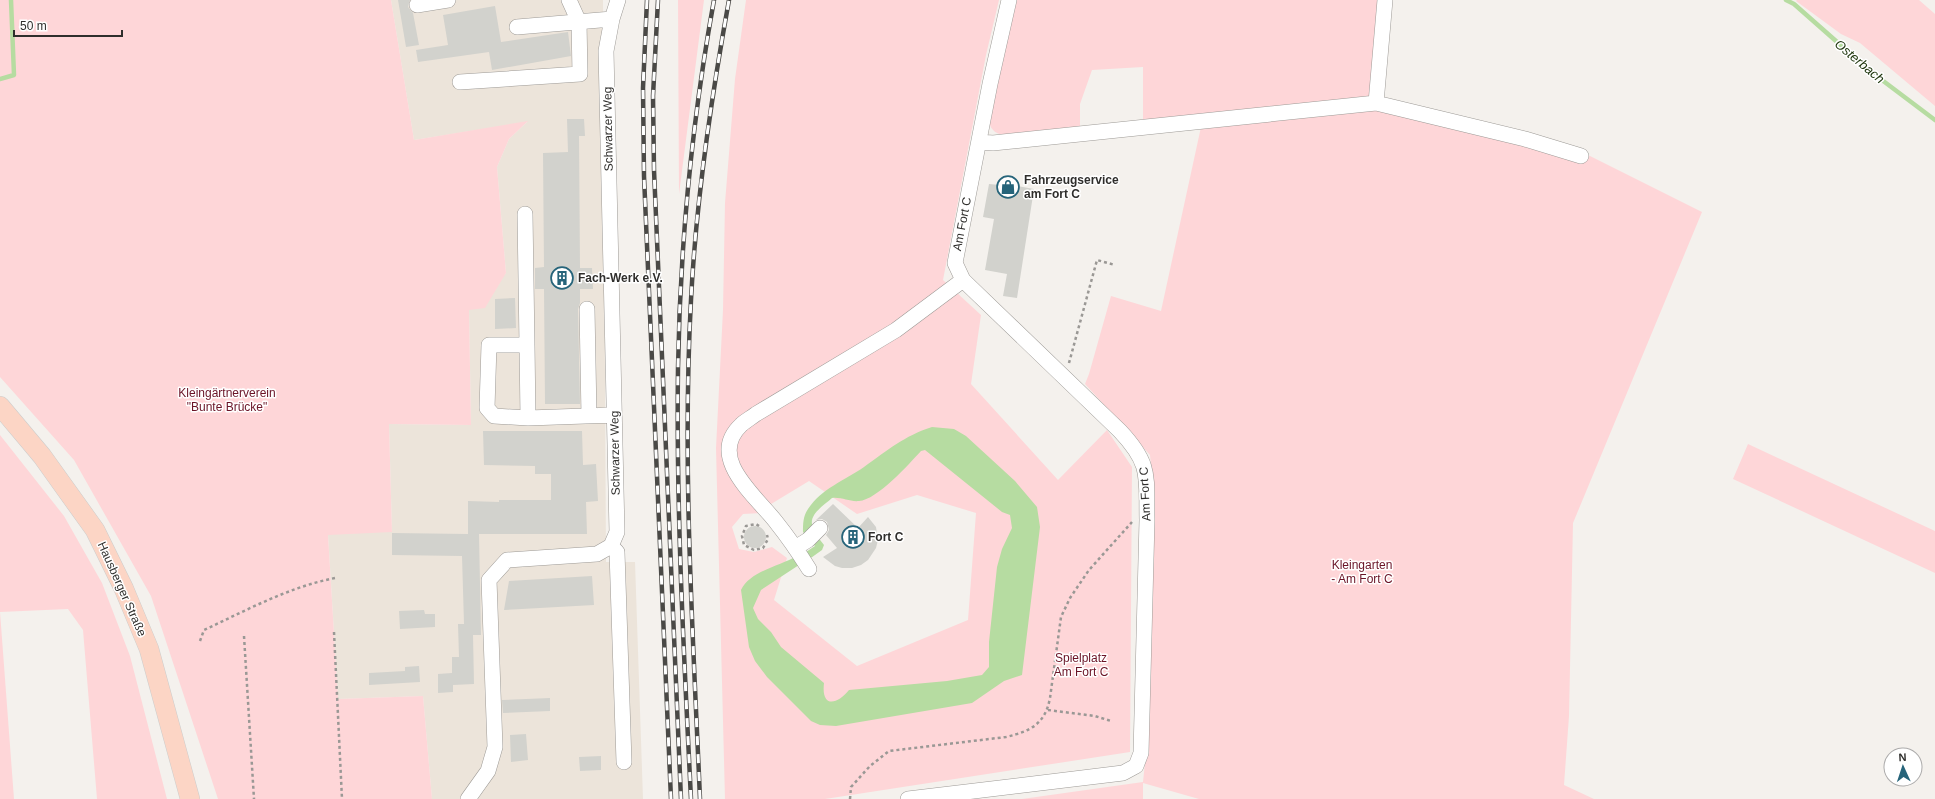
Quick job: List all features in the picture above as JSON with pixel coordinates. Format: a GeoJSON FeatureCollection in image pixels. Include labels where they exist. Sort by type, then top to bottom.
{"type":"FeatureCollection","features":[{"type":"Feature","properties":{"kind":"main road","name":"Hausberger Straße"},"geometry":{"type":"LineString","coordinates":[[0,406],[42,456],[95,530],[124,589],[149,649],[190,799]]}},
{"type":"Feature","properties":{"kind":"street"},"geometry":{"type":"LineString","coordinates":[[418,5],[448,0]]}},
{"type":"Feature","properties":{"kind":"street"},"geometry":{"type":"LineString","coordinates":[[460,82],[580,74],[579,22],[569,0]]}},
{"type":"Feature","properties":{"kind":"street","name":"Schwarzer Weg"},"geometry":{"type":"LineString","coordinates":[[611,546],[617,532],[606,52],[612,19],[618,0]]}},
{"type":"Feature","properties":{"kind":"street","name":"Am Fort C"},"geometry":{"type":"LineString","coordinates":[[908,799],[1123,773],[1136,766],[1141,753],[1147,516],[1146,474],[1144,463],[1139,454],[1120,431],[963,280],[955,262],[1009,0]]}},
{"type":"Feature","properties":{"kind":"street"},"geometry":{"type":"LineString","coordinates":[[1376,103],[1385,0]]}},
{"type":"Feature","properties":{"kind":"street"},"geometry":{"type":"LineString","coordinates":[[517,27],[612,19]]}},
{"type":"Feature","properties":{"kind":"street"},"geometry":{"type":"LineString","coordinates":[[979,142],[993,143],[1376,103],[1525,139],[1581,156]]}},
{"type":"Feature","properties":{"kind":"street"},"geometry":{"type":"LineString","coordinates":[[525,214],[528,418]]}},
{"type":"Feature","properties":{"kind":"street"},"geometry":{"type":"LineString","coordinates":[[809,569],[800,547],[771,526],[732,467],[730,445],[734,433],[741,425],[896,330],[963,280]]}},
{"type":"Feature","properties":{"kind":"street"},"geometry":{"type":"LineString","coordinates":[[587,309],[589,416]]}},
{"type":"Feature","properties":{"kind":"street"},"geometry":{"type":"LineString","coordinates":[[527,345],[489,345],[488,408],[494,416],[528,418],[614,415]]}},
{"type":"Feature","properties":{"kind":"street"},"geometry":{"type":"LineString","coordinates":[[800,547],[820,528]]}},
{"type":"Feature","properties":{"kind":"street"},"geometry":{"type":"LineString","coordinates":[[468,799],[488,771],[495,748],[489,580],[507,560],[597,554],[611,546],[617,552],[624,762]]}},
{"type":"Feature","properties":{"kind":"path"},"geometry":{"type":"LineString","coordinates":[[1062,374],[1068,370],[1097,260],[1115,265]]}},
{"type":"Feature","properties":{"kind":"path"},"geometry":{"type":"LineString","coordinates":[[850,799],[851,787],[870,766],[889,751],[1006,737],[1021,733],[1040,721],[1048,710],[1061,617],[1070,598],[1089,570],[1126,527],[1136,517],[1147,516]]}},
{"type":"Feature","properties":{"kind":"path"},"geometry":{"type":"LineString","coordinates":[[756,524],[771,526],[768,539],[763,548],[754,550],[744,545],[742,536],[746,526],[756,524]]}},
{"type":"Feature","properties":{"kind":"path"},"geometry":{"type":"LineString","coordinates":[[200,641],[204,630],[275,597],[314,582],[335,578]]}},
{"type":"Feature","properties":{"kind":"path"},"geometry":{"type":"LineString","coordinates":[[334,632],[342,799]]}},
{"type":"Feature","properties":{"kind":"path"},"geometry":{"type":"LineString","coordinates":[[244,636],[254,799]]}},
{"type":"Feature","properties":{"kind":"path"},"geometry":{"type":"LineString","coordinates":[[1048,710],[1095,716],[1111,721]]}},
{"type":"Feature","properties":{"kind":"shaded area"},"geometry":{"type":"Polygon","coordinates":[[[391,0],[603,0],[606,562],[635,562],[643,799],[432,799],[423,696],[338,699],[328,534],[392,531],[389,424],[471,425],[469,309],[506,273],[497,167],[509,139],[527,122],[414,140],[391,0]]]}},
{"type":"Feature","properties":{"kind":"shaded area"},"geometry":{"type":"Polygon","coordinates":[[[932,427],[954,429],[966,436],[1015,481],[1037,507],[1040,527],[1022,675],[1004,681],[972,703],[836,726],[820,725],[811,721],[767,677],[755,661],[749,647],[741,590],[745,583],[751,578],[797,556],[802,563],[761,590],[753,608],[758,619],[771,632],[781,647],[824,683],[825,697],[827,700],[831,702],[840,699],[849,690],[947,681],[982,675],[989,667],[989,642],[997,567],[1002,549],[1012,528],[1010,515],[1002,512],[925,450],[921,451],[901,472],[875,495],[859,501],[832,498],[816,512],[812,520],[814,530],[807,536],[803,532],[806,512],[813,502],[826,490],[864,467],[896,444],[932,427]]]}},
{"type":"Feature","properties":{"kind":"shaded area"},"geometry":{"type":"Polygon","coordinates":[[[817,536],[824,545],[822,550],[808,560],[803,554],[815,546],[811,541],[817,536]]]}},
{"type":"Feature","properties":{"kind":"green space","name":"Kleingärtnerverein \"Bunte Brücke\""},"geometry":{"type":"Polygon","coordinates":[[[0,0],[391,0],[414,140],[528,121],[509,139],[497,167],[506,273],[485,308],[469,310],[471,425],[389,424],[392,532],[328,535],[338,699],[423,696],[432,799],[218,799],[151,596],[74,460],[0,377],[0,0]]]}},
{"type":"Feature","properties":{"kind":"green space"},"geometry":{"type":"Polygon","coordinates":[[[678,0],[704,0],[679,194],[678,0]]]}},
{"type":"Feature","properties":{"kind":"green space","name":"Spielplatz Am Fort C"},"geometry":{"type":"Polygon","coordinates":[[[746,0],[999,0],[986,55],[943,280],[981,315],[971,384],[1058,480],[1107,430],[1132,467],[1130,752],[825,799],[725,799],[716,448],[723,310],[725,203],[735,79],[746,0]],[[809,481],[761,510],[762,513],[743,514],[732,527],[739,549],[754,552],[772,547],[787,558],[774,600],[857,666],[968,620],[976,513],[917,495],[857,514],[809,481]]]}},
{"type":"Feature","properties":{"kind":"green space","name":"Kleingarten - Am Fort C"},"geometry":{"type":"Polygon","coordinates":[[[1014,0],[1385,0],[1376,103],[1588,155],[1702,212],[1573,523],[1569,716],[1564,785],[1594,799],[1199,799],[1143,783],[1143,799],[1022,799],[1143,782],[1149,724],[1153,486],[1150,455],[1085,384],[1111,296],[1161,311],[1201,127],[1143,133],[1143,67],[1092,70],[1080,104],[1080,129],[1006,136],[995,132],[991,128],[989,122],[1014,0]]]}},
{"type":"Feature","properties":{"kind":"green space"},"geometry":{"type":"Polygon","coordinates":[[[1919,0],[1935,14],[1935,106],[1860,43],[1841,34],[1796,1],[1919,0]]]}},
{"type":"Feature","properties":{"kind":"green space"},"geometry":{"type":"Polygon","coordinates":[[[0,435],[64,516],[102,583],[130,656],[167,799],[97,799],[83,630],[68,609],[0,612],[0,435]]]}},
{"type":"Feature","properties":{"kind":"green space"},"geometry":{"type":"Polygon","coordinates":[[[1748,444],[1935,531],[1935,573],[1733,479],[1748,444]]]}},
{"type":"Feature","properties":{"kind":"green space"},"geometry":{"type":"Polygon","coordinates":[[[0,612],[14,799],[0,799],[0,612]]]}},
{"type":"Feature","properties":{"kind":"building"},"geometry":{"type":"Polygon","coordinates":[[[398,0],[410,0],[408,7],[413,13],[419,45],[406,47],[398,0]]]}},
{"type":"Feature","properties":{"kind":"building"},"geometry":{"type":"Polygon","coordinates":[[[495,6],[501,42],[568,32],[571,56],[492,70],[489,52],[418,62],[416,50],[448,45],[443,15],[495,6]]]}},
{"type":"Feature","properties":{"kind":"building","name":"Fach-Werk e.V."},"geometry":{"type":"Polygon","coordinates":[[[567,119],[584,119],[585,136],[579,136],[580,268],[592,268],[593,289],[580,289],[580,303],[578,309],[580,404],[545,404],[544,289],[535,289],[535,268],[544,267],[543,153],[568,152],[567,119]]]}},
{"type":"Feature","properties":{"kind":"building"},"geometry":{"type":"Polygon","coordinates":[[[1000,183],[1034,189],[1017,298],[1003,296],[1007,274],[985,270],[994,219],[983,217],[989,184],[1000,185],[1000,183]]]}},
{"type":"Feature","properties":{"kind":"building"},"geometry":{"type":"Polygon","coordinates":[[[515,298],[516,328],[495,329],[495,299],[515,298]]]}},
{"type":"Feature","properties":{"kind":"building"},"geometry":{"type":"Polygon","coordinates":[[[483,431],[582,431],[583,465],[596,464],[598,501],[586,502],[587,534],[479,534],[481,635],[473,635],[474,684],[453,685],[453,692],[438,693],[438,674],[452,673],[452,657],[459,657],[458,624],[464,624],[462,556],[392,555],[392,533],[468,534],[468,501],[499,502],[499,500],[551,500],[551,474],[535,474],[535,466],[484,465],[483,431]]]}},
{"type":"Feature","properties":{"kind":"building","name":"Fort C"},"geometry":{"type":"Polygon","coordinates":[[[833,504],[858,528],[868,517],[876,527],[878,540],[876,548],[868,560],[861,565],[852,568],[842,568],[835,566],[823,557],[837,548],[826,535],[829,530],[827,522],[822,519],[816,520],[833,504]]]}},
{"type":"Feature","properties":{"kind":"building"},"geometry":{"type":"Polygon","coordinates":[[[755,526],[763,529],[766,537],[763,545],[755,548],[747,545],[744,537],[747,529],[755,526]]]}},
{"type":"Feature","properties":{"kind":"building"},"geometry":{"type":"Polygon","coordinates":[[[592,576],[594,605],[504,610],[509,581],[592,576]]]}},
{"type":"Feature","properties":{"kind":"building"},"geometry":{"type":"Polygon","coordinates":[[[424,610],[425,614],[435,614],[435,627],[400,629],[399,611],[424,610]]]}},
{"type":"Feature","properties":{"kind":"building"},"geometry":{"type":"Polygon","coordinates":[[[419,666],[420,682],[369,685],[369,673],[405,671],[405,667],[419,666]]]}},
{"type":"Feature","properties":{"kind":"building"},"geometry":{"type":"Polygon","coordinates":[[[550,698],[550,711],[503,713],[502,700],[550,698]]]}},
{"type":"Feature","properties":{"kind":"building"},"geometry":{"type":"Polygon","coordinates":[[[526,734],[528,760],[511,762],[510,735],[526,734]]]}},
{"type":"Feature","properties":{"kind":"building"},"geometry":{"type":"Polygon","coordinates":[[[601,756],[601,770],[580,771],[579,757],[601,756]]]}},
{"type":"Feature","properties":{"kind":"waterway"},"geometry":{"type":"LineString","coordinates":[[0,79],[14,75],[11,0]]}},
{"type":"Feature","properties":{"kind":"waterway","name":"Osterbach"},"geometry":{"type":"LineString","coordinates":[[1786,0],[1794,4],[1870,71],[1935,120]]}},
{"type":"Feature","properties":{"kind":"railway"},"geometry":{"type":"LineString","coordinates":[[647,0],[643,88],[644,176],[671,799]]}},
{"type":"Feature","properties":{"kind":"railway"},"geometry":{"type":"LineString","coordinates":[[658,0],[653,96],[654,170],[681,799]]}},
{"type":"Feature","properties":{"kind":"railway"},"geometry":{"type":"LineString","coordinates":[[691,799],[679,530],[679,322],[684,230],[693,137],[714,0]]}},
{"type":"Feature","properties":{"kind":"railway"},"geometry":{"type":"LineString","coordinates":[[700,799],[688,487],[691,300],[700,187],[710,112],[729,0]]}},
{"type":"Feature","properties":{"kind":"place","name":"Fahrzeugservice am Fort C"},"geometry":{"type":"Point","coordinates":[1008,187]}},
{"type":"Feature","properties":{"kind":"place","name":"Fach-Werk e.V."},"geometry":{"type":"Point","coordinates":[562,278]}},
{"type":"Feature","properties":{"kind":"place","name":"Fort C"},"geometry":{"type":"Point","coordinates":[853,537]}}]}
